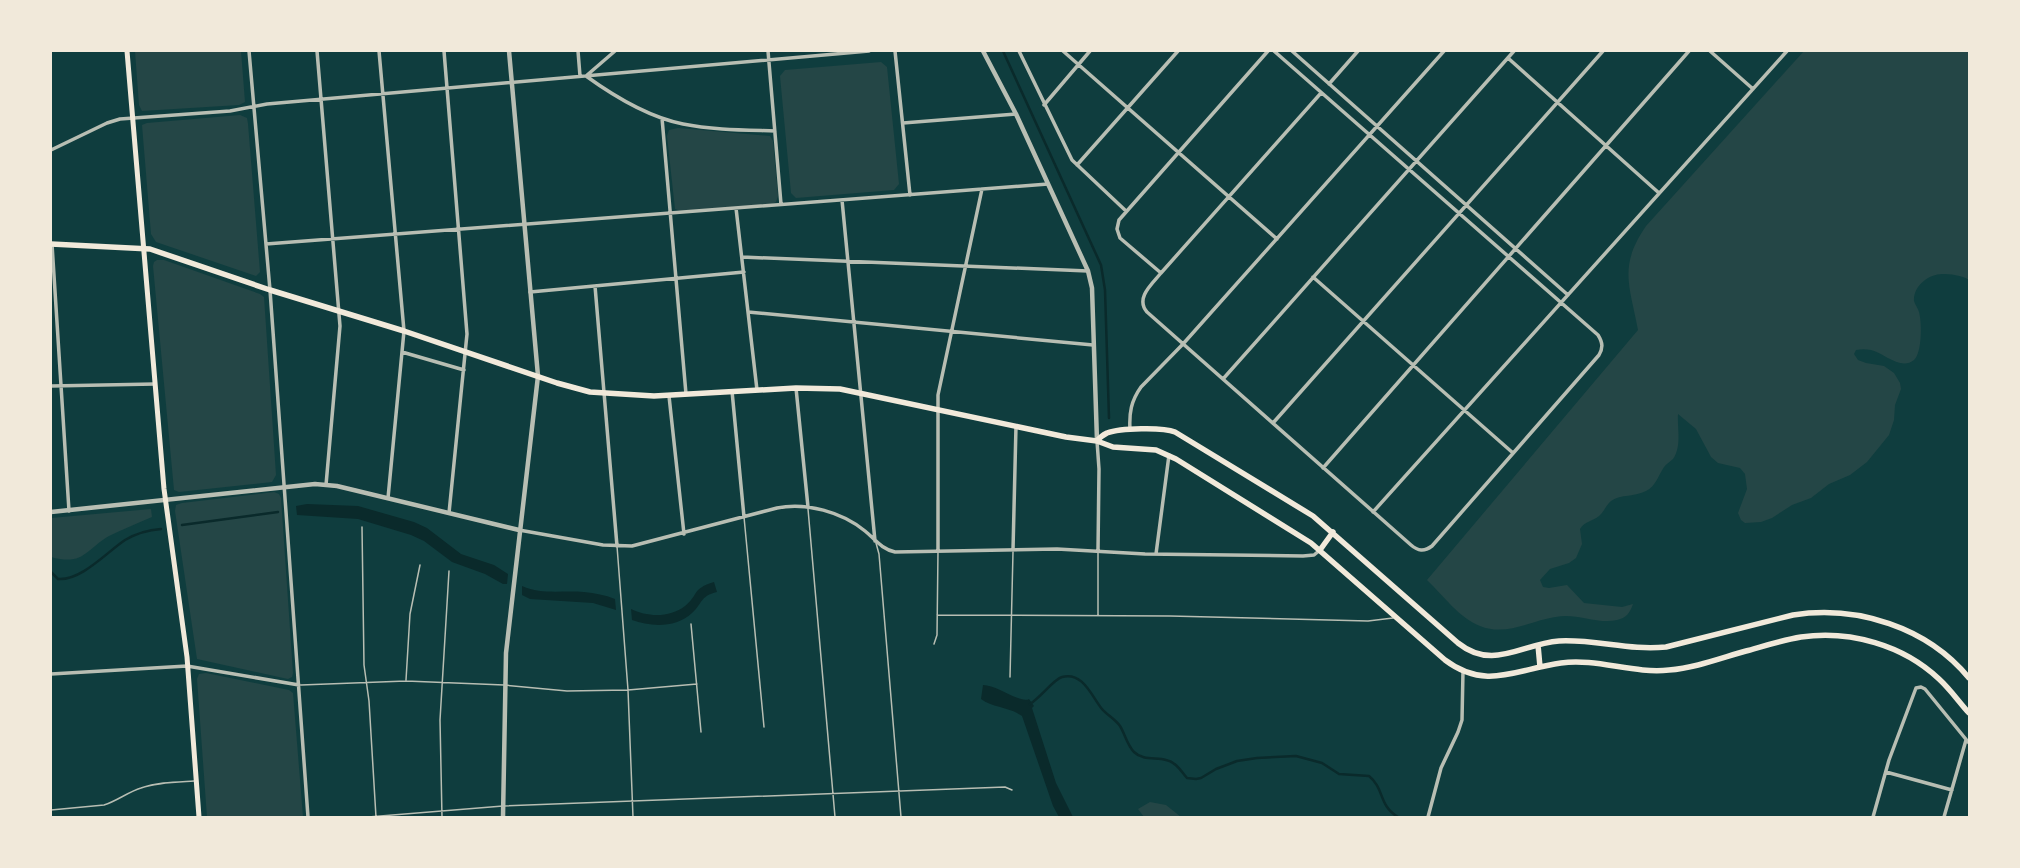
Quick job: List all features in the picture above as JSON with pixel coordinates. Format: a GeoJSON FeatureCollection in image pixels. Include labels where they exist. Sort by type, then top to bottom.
{"type":"FeatureCollection","features":[{"type":"Feature","properties":{"kind":"main road"},"geometry":{"type":"LineString","coordinates":[[127,51],[165,499],[188,666],[199,817]]}},
{"type":"Feature","properties":{"kind":"main road"},"geometry":{"type":"LineString","coordinates":[[52,244],[143,247],[270,290],[404,331],[572,388],[604,394],[669,396],[732,391],[829,388],[860,392],[1074,439],[1097,441],[1113,447],[1156,450],[1169,455],[1288,527],[1320,550],[1445,660],[1463,671],[1484,677],[1518,674],[1540,667],[1573,662],[1649,670],[1669,670],[1801,637],[1828,635],[1844,636],[1880,645],[1916,662],[1944,683],[1969,713]]}},
{"type":"Feature","properties":{"kind":"main road"},"geometry":{"type":"LineString","coordinates":[[1097,441],[1110,432],[1164,428],[1175,432],[1303,509],[1333,532],[1466,649],[1484,656],[1496,656],[1553,642],[1575,641],[1648,648],[1666,647],[1793,616],[1839,613],[1884,622],[1914,634],[1947,655],[1969,678]]}},
{"type":"Feature","properties":{"kind":"main road"},"geometry":{"type":"LineString","coordinates":[[1320,550],[1333,532]]}},
{"type":"Feature","properties":{"kind":"main road"},"geometry":{"type":"LineString","coordinates":[[1538,645],[1540,667]]}},
{"type":"Feature","properties":{"kind":"street"},"geometry":{"type":"LineString","coordinates":[[249,51],[270,290],[308,817]]}},
{"type":"Feature","properties":{"kind":"street"},"geometry":{"type":"LineString","coordinates":[[317,51],[340,333],[326,484]]}},
{"type":"Feature","properties":{"kind":"street"},"geometry":{"type":"LineString","coordinates":[[379,51],[404,331],[388,498]]}},
{"type":"Feature","properties":{"kind":"street"},"geometry":{"type":"LineString","coordinates":[[444,51],[467,328],[466,352],[449,513]]}},
{"type":"Feature","properties":{"kind":"street"},"geometry":{"type":"LineString","coordinates":[[503,817],[504,685],[510,611],[538,376],[510,51]]}},
{"type":"Feature","properties":{"kind":"street"},"geometry":{"type":"LineString","coordinates":[[578,51],[580,76]]}},
{"type":"Feature","properties":{"kind":"street"},"geometry":{"type":"LineString","coordinates":[[586,76],[615,51]]}},
{"type":"Feature","properties":{"kind":"street"},"geometry":{"type":"LineString","coordinates":[[768,51],[781,204]]}},
{"type":"Feature","properties":{"kind":"street"},"geometry":{"type":"LineString","coordinates":[[51,150],[107,123],[132,118],[230,111],[254,106],[321,99],[870,51]]}},
{"type":"Feature","properties":{"kind":"street"},"geometry":{"type":"LineString","coordinates":[[895,51],[910,194]]}},
{"type":"Feature","properties":{"kind":"street"},"geometry":{"type":"LineString","coordinates":[[983,51],[1016,114],[1088,271],[1092,288],[1093,345],[1099,465],[1098,551]]}},
{"type":"Feature","properties":{"kind":"street"},"geometry":{"type":"LineString","coordinates":[[1019,51],[1069,155],[1077,165],[1126,211]]}},
{"type":"Feature","properties":{"kind":"street"},"geometry":{"type":"LineString","coordinates":[[1063,51],[1276,239]]}},
{"type":"Feature","properties":{"kind":"street"},"geometry":{"type":"LineString","coordinates":[[1044,105],[1090,51]]}},
{"type":"Feature","properties":{"kind":"street"},"geometry":{"type":"LineString","coordinates":[[1077,165],[1178,51]]}},
{"type":"Feature","properties":{"kind":"street"},"geometry":{"type":"LineString","coordinates":[[1161,273],[1120,238],[1117,229],[1119,220],[1268,51]]}},
{"type":"Feature","properties":{"kind":"street"},"geometry":{"type":"LineString","coordinates":[[1274,51],[1598,335],[1602,345],[1599,355],[1432,546],[1424,550],[1415,549],[1323,468],[1147,312],[1142,301],[1145,292],[1161,273],[1321,93]]}},
{"type":"Feature","properties":{"kind":"street"},"geometry":{"type":"LineString","coordinates":[[1292,51],[1568,295]]}},
{"type":"Feature","properties":{"kind":"street"},"geometry":{"type":"LineString","coordinates":[[1329,84],[1358,51]]}},
{"type":"Feature","properties":{"kind":"street"},"geometry":{"type":"LineString","coordinates":[[1130,430],[1129,414],[1136,395],[1444,51]]}},
{"type":"Feature","properties":{"kind":"street"},"geometry":{"type":"LineString","coordinates":[[1223,379],[1514,51]]}},
{"type":"Feature","properties":{"kind":"street"},"geometry":{"type":"LineString","coordinates":[[1273,423],[1603,51]]}},
{"type":"Feature","properties":{"kind":"street"},"geometry":{"type":"LineString","coordinates":[[1323,468],[1689,51]]}},
{"type":"Feature","properties":{"kind":"street"},"geometry":{"type":"LineString","coordinates":[[1710,51],[1753,89]]}},
{"type":"Feature","properties":{"kind":"street"},"geometry":{"type":"LineString","coordinates":[[1373,512],[1787,51]]}},
{"type":"Feature","properties":{"kind":"street"},"geometry":{"type":"LineString","coordinates":[[1508,58],[1660,193]]}},
{"type":"Feature","properties":{"kind":"street"},"geometry":{"type":"LineString","coordinates":[[586,76],[624,101],[662,118],[694,126],[775,132]]}},
{"type":"Feature","properties":{"kind":"street"},"geometry":{"type":"LineString","coordinates":[[903,123],[1016,114]]}},
{"type":"Feature","properties":{"kind":"street"},"geometry":{"type":"LineString","coordinates":[[662,118],[686,394]]}},
{"type":"Feature","properties":{"kind":"street"},"geometry":{"type":"LineString","coordinates":[[266,244],[1048,184]]}},
{"type":"Feature","properties":{"kind":"street"},"geometry":{"type":"LineString","coordinates":[[938,551],[937,409],[939,388],[967,265],[982,189]]}},
{"type":"Feature","properties":{"kind":"street"},"geometry":{"type":"LineString","coordinates":[[842,200],[875,541]]}},
{"type":"Feature","properties":{"kind":"street"},"geometry":{"type":"LineString","coordinates":[[736,208],[757,390]]}},
{"type":"Feature","properties":{"kind":"street"},"geometry":{"type":"LineString","coordinates":[[52,244],[69,511]]}},
{"type":"Feature","properties":{"kind":"street"},"geometry":{"type":"LineString","coordinates":[[742,257],[847,260],[1088,271]]}},
{"type":"Feature","properties":{"kind":"street"},"geometry":{"type":"LineString","coordinates":[[530,292],[744,272]]}},
{"type":"Feature","properties":{"kind":"street"},"geometry":{"type":"LineString","coordinates":[[1314,277],[1513,453]]}},
{"type":"Feature","properties":{"kind":"street"},"geometry":{"type":"LineString","coordinates":[[595,286],[617,546]]}},
{"type":"Feature","properties":{"kind":"street"},"geometry":{"type":"LineString","coordinates":[[748,312],[1093,345]]}},
{"type":"Feature","properties":{"kind":"street"},"geometry":{"type":"LineString","coordinates":[[402,352],[464,370]]}},
{"type":"Feature","properties":{"kind":"street"},"geometry":{"type":"LineString","coordinates":[[51,386],[155,384]]}},
{"type":"Feature","properties":{"kind":"street"},"geometry":{"type":"LineString","coordinates":[[796,388],[808,507]]}},
{"type":"Feature","properties":{"kind":"street"},"geometry":{"type":"LineString","coordinates":[[732,391],[744,517]]}},
{"type":"Feature","properties":{"kind":"street"},"geometry":{"type":"LineString","coordinates":[[669,396],[684,534]]}},
{"type":"Feature","properties":{"kind":"street"},"geometry":{"type":"LineString","coordinates":[[1013,550],[1016,426]]}},
{"type":"Feature","properties":{"kind":"street"},"geometry":{"type":"LineString","coordinates":[[1156,554],[1169,455]]}},
{"type":"Feature","properties":{"kind":"street"},"geometry":{"type":"LineString","coordinates":[[51,512],[284,486],[326,484],[519,530],[553,537],[617,546],[641,545],[785,506],[808,507],[849,521],[865,531],[884,548],[895,552],[1057,549],[1156,554],[1303,556],[1314,555],[1320,550]]}},
{"type":"Feature","properties":{"kind":"street"},"geometry":{"type":"LineString","coordinates":[[51,674],[188,666],[299,686]]}},
{"type":"Feature","properties":{"kind":"street"},"geometry":{"type":"LineString","coordinates":[[1428,817],[1441,768],[1462,720],[1463,671]]}},
{"type":"Feature","properties":{"kind":"street"},"geometry":{"type":"LineString","coordinates":[[1873,817],[1886,772],[1914,692],[1918,687],[1925,689],[1969,744]]}},
{"type":"Feature","properties":{"kind":"street"},"geometry":{"type":"LineString","coordinates":[[1944,817],[1966,740]]}},
{"type":"Feature","properties":{"kind":"street"},"geometry":{"type":"LineString","coordinates":[[1886,772],[1952,790]]}},
{"type":"Feature","properties":{"kind":"lane"},"geometry":{"type":"LineString","coordinates":[[808,507],[835,817]]}},
{"type":"Feature","properties":{"kind":"lane"},"geometry":{"type":"LineString","coordinates":[[744,517],[764,727]]}},
{"type":"Feature","properties":{"kind":"lane"},"geometry":{"type":"LineString","coordinates":[[362,527],[364,665],[369,701],[376,817]]}},
{"type":"Feature","properties":{"kind":"lane"},"geometry":{"type":"LineString","coordinates":[[875,541],[879,554],[901,817]]}},
{"type":"Feature","properties":{"kind":"lane"},"geometry":{"type":"LineString","coordinates":[[617,546],[628,690],[633,817]]}},
{"type":"Feature","properties":{"kind":"lane"},"geometry":{"type":"LineString","coordinates":[[1010,677],[1013,550]]}},
{"type":"Feature","properties":{"kind":"lane"},"geometry":{"type":"LineString","coordinates":[[934,644],[937,635],[938,551]]}},
{"type":"Feature","properties":{"kind":"lane"},"geometry":{"type":"LineString","coordinates":[[1098,551],[1098,616]]}},
{"type":"Feature","properties":{"kind":"lane"},"geometry":{"type":"LineString","coordinates":[[406,681],[410,614],[420,565]]}},
{"type":"Feature","properties":{"kind":"lane"},"geometry":{"type":"LineString","coordinates":[[442,817],[440,720],[449,570]]}},
{"type":"Feature","properties":{"kind":"lane"},"geometry":{"type":"LineString","coordinates":[[937,615],[1098,616],[1368,621],[1396,617]]}},
{"type":"Feature","properties":{"kind":"lane"},"geometry":{"type":"LineString","coordinates":[[691,624],[701,732]]}},
{"type":"Feature","properties":{"kind":"lane"},"geometry":{"type":"LineString","coordinates":[[299,686],[406,681],[504,685],[567,691],[628,690],[696,684]]}},
{"type":"Feature","properties":{"kind":"lane"},"geometry":{"type":"LineString","coordinates":[[51,810],[104,805],[130,792],[153,784],[196,781]]}},
{"type":"Feature","properties":{"kind":"lane"},"geometry":{"type":"LineString","coordinates":[[368,817],[503,806],[633,800],[1005,787],[1012,790]]}},
{"type":"Feature","properties":{"kind":"shaded area"},"geometry":{"type":"Polygon","coordinates":[[[135,51],[241,51],[245,102],[239,105],[142,111],[139,105],[135,51]]]}},
{"type":"Feature","properties":{"kind":"shaded area"},"geometry":{"type":"Polygon","coordinates":[[[1804,51],[1969,51],[1969,280],[1956,275],[1937,275],[1927,279],[1916,290],[1914,301],[1919,311],[1921,337],[1919,351],[1914,360],[1904,364],[1867,349],[1856,350],[1854,354],[1858,360],[1884,366],[1894,373],[1900,383],[1901,389],[1895,405],[1894,420],[1889,435],[1867,462],[1850,475],[1829,484],[1811,498],[1792,505],[1772,518],[1761,522],[1745,523],[1741,520],[1738,513],[1747,489],[1745,474],[1740,468],[1718,463],[1711,457],[1696,429],[1678,414],[1678,443],[1676,454],[1664,467],[1652,486],[1642,493],[1619,497],[1611,501],[1597,518],[1584,524],[1580,529],[1582,544],[1576,558],[1569,563],[1550,569],[1540,580],[1543,587],[1549,588],[1567,585],[1584,603],[1622,607],[1633,604],[1627,615],[1623,618],[1611,621],[1572,616],[1555,617],[1502,630],[1480,626],[1465,618],[1427,580],[1638,330],[1628,277],[1632,253],[1637,240],[1646,226],[1804,51]]]}},
{"type":"Feature","properties":{"kind":"shaded area"},"geometry":{"type":"Polygon","coordinates":[[[881,62],[887,67],[899,184],[894,190],[796,198],[791,193],[780,76],[785,70],[881,62]]]}},
{"type":"Feature","properties":{"kind":"shaded area"},"geometry":{"type":"Polygon","coordinates":[[[240,115],[247,118],[248,124],[260,272],[256,276],[156,242],[151,234],[142,125],[147,123],[240,115]]]}},
{"type":"Feature","properties":{"kind":"shaded area"},"geometry":{"type":"Polygon","coordinates":[[[678,128],[770,136],[773,141],[778,196],[776,202],[772,204],[681,211],[675,209],[667,136],[669,130],[678,128]]]}},
{"type":"Feature","properties":{"kind":"shaded area"},"geometry":{"type":"Polygon","coordinates":[[[157,260],[164,260],[260,294],[264,297],[276,475],[272,482],[179,492],[174,490],[153,266],[154,262],[157,260]]]}},
{"type":"Feature","properties":{"kind":"shaded area"},"geometry":{"type":"Polygon","coordinates":[[[274,492],[279,494],[281,498],[293,673],[292,677],[288,679],[197,659],[175,511],[176,505],[182,503],[274,492]]]}},
{"type":"Feature","properties":{"kind":"shaded area"},"geometry":{"type":"Polygon","coordinates":[[[307,504],[358,506],[414,522],[427,528],[461,554],[494,565],[508,574],[507,584],[503,584],[485,574],[452,562],[424,541],[411,535],[358,519],[297,515],[296,506],[307,504]]]}},
{"type":"Feature","properties":{"kind":"shaded area"},"geometry":{"type":"Polygon","coordinates":[[[151,509],[152,517],[109,536],[78,558],[62,559],[51,557],[51,518],[151,509]]]}},
{"type":"Feature","properties":{"kind":"shaded area"},"geometry":{"type":"Polygon","coordinates":[[[714,582],[717,592],[707,596],[686,618],[671,624],[663,625],[647,624],[632,620],[631,609],[651,615],[672,613],[679,610],[689,602],[698,590],[714,582]]]}},
{"type":"Feature","properties":{"kind":"shaded area"},"geometry":{"type":"Polygon","coordinates":[[[522,586],[530,589],[545,591],[584,592],[604,595],[615,599],[616,610],[593,603],[530,599],[522,595],[522,586]]]}},
{"type":"Feature","properties":{"kind":"shaded area"},"geometry":{"type":"Polygon","coordinates":[[[206,673],[289,690],[293,693],[303,817],[207,817],[197,679],[199,674],[206,673]]]}},
{"type":"Feature","properties":{"kind":"shaded area"},"geometry":{"type":"Polygon","coordinates":[[[983,685],[995,688],[1020,699],[1029,699],[1034,706],[1032,708],[1056,783],[1073,817],[1059,817],[1053,806],[1022,716],[981,699],[983,685]]]}},
{"type":"Feature","properties":{"kind":"shaded area"},"geometry":{"type":"Polygon","coordinates":[[[1150,802],[1166,805],[1181,817],[1144,817],[1138,809],[1150,802]]]}},
{"type":"Feature","properties":{"kind":"waterway"},"geometry":{"type":"LineString","coordinates":[[1003,51],[1101,265],[1105,290],[1109,418]]}},
{"type":"Feature","properties":{"kind":"waterway"},"geometry":{"type":"LineString","coordinates":[[182,525],[278,512]]}},
{"type":"Feature","properties":{"kind":"waterway"},"geometry":{"type":"LineString","coordinates":[[51,572],[58,579],[76,575],[85,571],[125,540],[142,532],[161,529]]}},
{"type":"Feature","properties":{"kind":"waterway"},"geometry":{"type":"LineString","coordinates":[[1030,704],[1059,678],[1069,676],[1076,678],[1086,686],[1102,709],[1120,726],[1134,752],[1141,757],[1170,761],[1178,767],[1187,778],[1201,778],[1216,769],[1237,761],[1257,758],[1296,756],[1322,763],[1339,774],[1369,776],[1377,786],[1387,807],[1398,817]]}}]}
